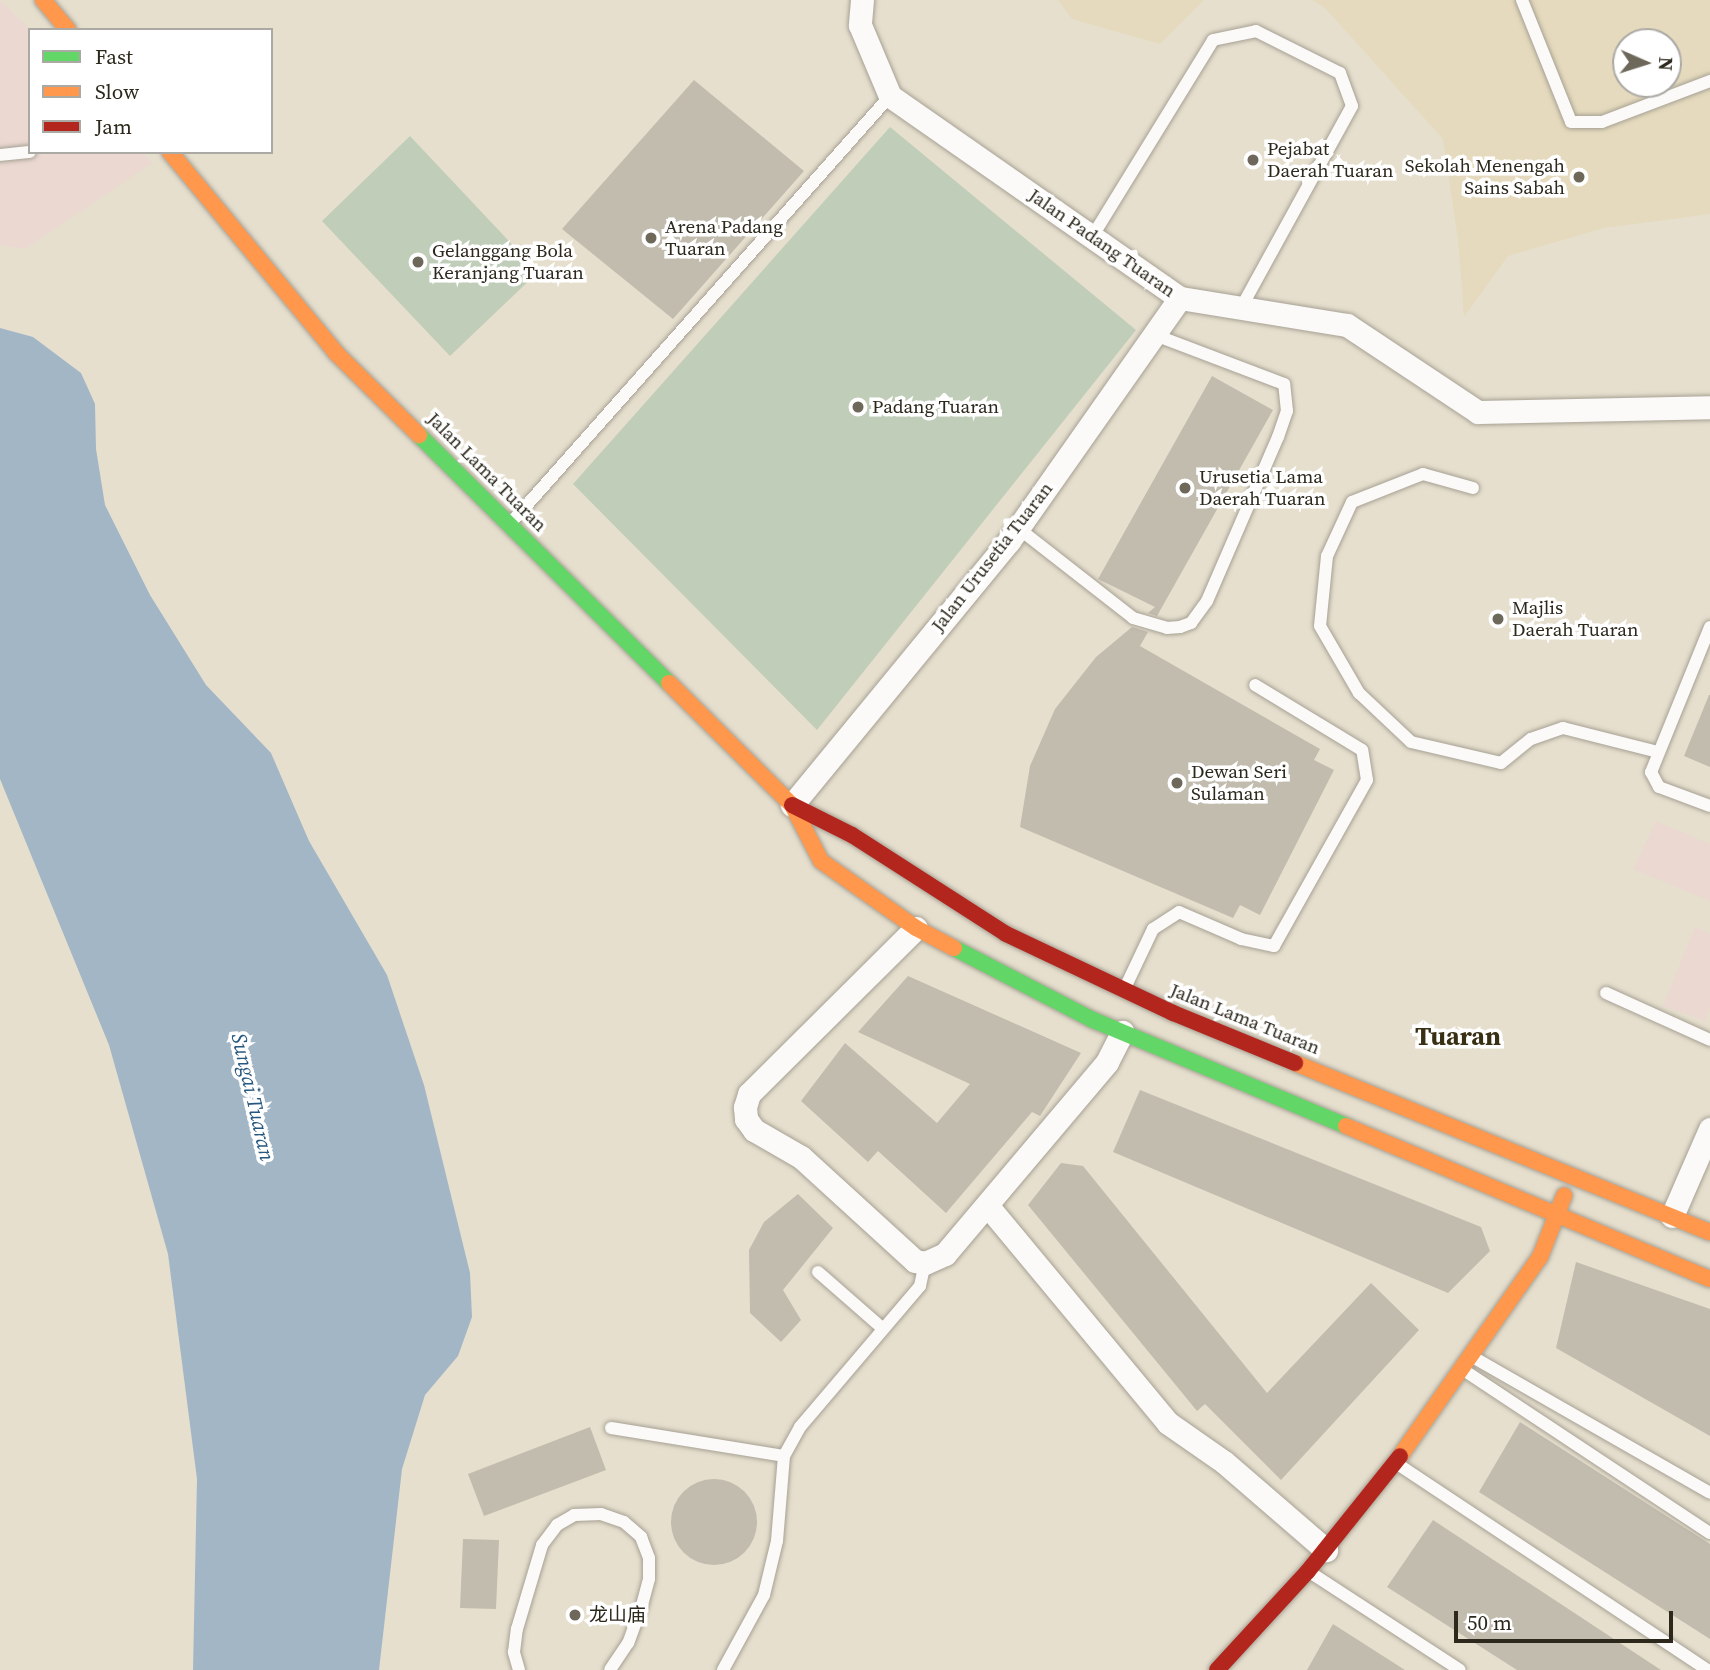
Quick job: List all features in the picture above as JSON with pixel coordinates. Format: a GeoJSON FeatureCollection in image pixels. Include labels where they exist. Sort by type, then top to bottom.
{"type":"FeatureCollection","features":[{"type":"Feature","properties":{"kind":"street"},"geometry":{"type":"LineString","coordinates":[[43,0],[66,28]]}},
{"type":"Feature","properties":{"kind":"street"},"geometry":{"type":"LineString","coordinates":[[862,0],[860,26],[890,96]]}},
{"type":"Feature","properties":{"kind":"street","name":"Jalan Padang Tuaran"},"geometry":{"type":"LineString","coordinates":[[890,96],[1180,298],[1347,325],[1478,412],[1710,407]]}},
{"type":"Feature","properties":{"kind":"street","name":"Jalan Lama Tuaran"},"geometry":{"type":"LineString","coordinates":[[172,154],[336,353],[792,806],[821,861],[916,929],[1122,1032],[1679,1266]]}},
{"type":"Feature","properties":{"kind":"street","name":"Jalan Urusetia Tuaran"},"geometry":{"type":"LineString","coordinates":[[792,806],[1018,528],[1180,298]]}},
{"type":"Feature","properties":{"kind":"street","name":"Jalan Lama Tuaran"},"geometry":{"type":"LineString","coordinates":[[792,806],[852,835],[944,898],[1006,934],[1124,991],[1672,1216],[1708,1224]]}},
{"type":"Feature","properties":{"kind":"street"},"geometry":{"type":"LineString","coordinates":[[916,929],[749,1094],[745,1107],[746,1119],[754,1130],[801,1157],[905,1255],[925,1263],[945,1254],[1107,1062],[1122,1032]]}},
{"type":"Feature","properties":{"kind":"street"},"geometry":{"type":"LineString","coordinates":[[1672,1216],[1710,1129]]}},
{"type":"Feature","properties":{"kind":"street"},"geometry":{"type":"LineString","coordinates":[[1218,1670],[1326,1550],[1395,1463],[1540,1257],[1574,1176]]}},
{"type":"Feature","properties":{"kind":"street"},"geometry":{"type":"LineString","coordinates":[[987,1205],[1168,1423],[1224,1462],[1326,1550]]}},
{"type":"Feature","properties":{"kind":"street"},"geometry":{"type":"LineString","coordinates":[[1679,1266],[1708,1224]]}},
{"type":"Feature","properties":{"kind":"street"},"geometry":{"type":"LineString","coordinates":[[1540,1257],[1568,1245],[1585,1242],[1679,1266],[1710,1279]]}},
{"type":"Feature","properties":{"kind":"lane"},"geometry":{"type":"LineString","coordinates":[[1522,0],[1571,122],[1602,122],[1710,80]]}},
{"type":"Feature","properties":{"kind":"lane"},"geometry":{"type":"LineString","coordinates":[[1093,237],[1213,40],[1256,31],[1340,73],[1352,106],[1241,308]]}},
{"type":"Feature","properties":{"kind":"lane"},"geometry":{"type":"LineString","coordinates":[[510,524],[890,96]]}},
{"type":"Feature","properties":{"kind":"lane"},"geometry":{"type":"LineString","coordinates":[[0,155],[28,152]]}},
{"type":"Feature","properties":{"kind":"lane"},"geometry":{"type":"LineString","coordinates":[[1018,528],[1133,618],[1167,628],[1180,627],[1191,623],[1207,601],[1278,438],[1287,411],[1284,384],[1155,335]]}},
{"type":"Feature","properties":{"kind":"lane"},"geometry":{"type":"LineString","coordinates":[[1473,488],[1423,474],[1352,502],[1327,556],[1320,625],[1359,693],[1411,742],[1501,763],[1531,739],[1563,728],[1658,752]]}},
{"type":"Feature","properties":{"kind":"lane"},"geometry":{"type":"LineString","coordinates":[[1710,627],[1705,652],[1651,772],[1659,787],[1710,806]]}},
{"type":"Feature","properties":{"kind":"lane"},"geometry":{"type":"LineString","coordinates":[[1124,991],[1153,929],[1179,912],[1241,939],[1275,946],[1367,780],[1362,750],[1255,685]]}},
{"type":"Feature","properties":{"kind":"lane"},"geometry":{"type":"LineString","coordinates":[[1606,993],[1710,1040]]}},
{"type":"Feature","properties":{"kind":"lane"},"geometry":{"type":"LineString","coordinates":[[723,1670],[764,1595],[777,1541],[784,1456],[800,1427],[920,1286],[925,1263]]}},
{"type":"Feature","properties":{"kind":"lane"},"geometry":{"type":"LineString","coordinates":[[818,1272],[883,1329]]}},
{"type":"Feature","properties":{"kind":"lane"},"geometry":{"type":"LineString","coordinates":[[1466,1362],[1710,1493]]}},
{"type":"Feature","properties":{"kind":"lane"},"geometry":{"type":"LineString","coordinates":[[1466,1362],[1710,1533]]}},
{"type":"Feature","properties":{"kind":"lane"},"geometry":{"type":"LineString","coordinates":[[611,1428],[784,1456]]}},
{"type":"Feature","properties":{"kind":"lane"},"geometry":{"type":"LineString","coordinates":[[1395,1463],[1708,1670]]}},
{"type":"Feature","properties":{"kind":"lane"},"geometry":{"type":"LineString","coordinates":[[519,1670],[514,1652],[517,1629],[542,1545],[557,1525],[574,1515],[601,1514],[624,1522],[641,1537],[649,1558],[649,1579],[641,1608],[628,1643],[610,1670]]}},
{"type":"Feature","properties":{"kind":"lane"},"geometry":{"type":"LineString","coordinates":[[1308,1571],[1460,1670]]}},
{"type":"Feature","properties":{"kind":"shaded area"},"geometry":{"type":"Polygon","coordinates":[[[0,0],[29,28],[28,154],[145,154],[152,163],[25,249],[0,245],[0,0]]]}},
{"type":"Feature","properties":{"kind":"shaded area"},"geometry":{"type":"Polygon","coordinates":[[[1058,0],[1204,0],[1160,44],[1072,19],[1058,0]]]}},
{"type":"Feature","properties":{"kind":"shaded area","name":"Sekolah Menengah Sains Sabah"},"geometry":{"type":"Polygon","coordinates":[[[1312,0],[1710,0],[1710,214],[1604,228],[1508,256],[1464,317],[1458,239],[1443,139],[1325,8],[1312,0]]]}},
{"type":"Feature","properties":{"kind":"shaded area"},"geometry":{"type":"Polygon","coordinates":[[[1656,821],[1710,844],[1710,901],[1633,869],[1656,821]]]}},
{"type":"Feature","properties":{"kind":"shaded area"},"geometry":{"type":"Polygon","coordinates":[[[1695,927],[1710,934],[1710,1007],[1705,1021],[1663,1006],[1695,927]]]}},
{"type":"Feature","properties":{"kind":"green space","name":"Padang Tuaran"},"geometry":{"type":"Polygon","coordinates":[[[890,127],[1136,330],[817,730],[573,484],[890,127]]]}},
{"type":"Feature","properties":{"kind":"green space"},"geometry":{"type":"Polygon","coordinates":[[[410,136],[538,272],[450,356],[322,221],[410,136]]]}},
{"type":"Feature","properties":{"kind":"water","name":"Sungai Tuaran"},"geometry":{"type":"Polygon","coordinates":[[[0,328],[33,337],[81,373],[95,404],[96,449],[105,505],[150,595],[206,685],[271,753],[309,841],[387,975],[424,1085],[470,1273],[472,1317],[458,1356],[425,1395],[402,1469],[379,1670],[193,1670],[197,1479],[168,1254],[109,1045],[0,779],[0,328]]]}},
{"type":"Feature","properties":{"kind":"building"},"geometry":{"type":"Polygon","coordinates":[[[694,80],[804,171],[673,319],[562,229],[694,80]]]}},
{"type":"Feature","properties":{"kind":"building"},"geometry":{"type":"Polygon","coordinates":[[[1212,376],[1273,410],[1157,616],[1148,613],[1155,607],[1098,579],[1212,376]]]}},
{"type":"Feature","properties":{"kind":"building","name":"Dewan Seri Sulaman"},"geometry":{"type":"Polygon","coordinates":[[[1132,627],[1148,632],[1140,646],[1320,749],[1314,760],[1334,770],[1260,915],[1240,905],[1233,918],[1020,827],[1030,766],[1055,709],[1096,657],[1132,627]]]}},
{"type":"Feature","properties":{"kind":"building"},"geometry":{"type":"Polygon","coordinates":[[[1710,695],[1710,767],[1684,756],[1710,695]]]}},
{"type":"Feature","properties":{"kind":"building"},"geometry":{"type":"Polygon","coordinates":[[[908,976],[1081,1053],[1040,1116],[1032,1112],[946,1213],[878,1151],[868,1162],[801,1101],[845,1043],[937,1123],[970,1084],[858,1032],[908,976]]]}},
{"type":"Feature","properties":{"kind":"building"},"geometry":{"type":"Polygon","coordinates":[[[1140,1090],[1481,1227],[1490,1251],[1448,1293],[1113,1152],[1140,1090]]]}},
{"type":"Feature","properties":{"kind":"building"},"geometry":{"type":"Polygon","coordinates":[[[1061,1163],[1083,1166],[1267,1393],[1371,1283],[1419,1330],[1281,1480],[1205,1404],[1197,1411],[1028,1205],[1061,1163]]]}},
{"type":"Feature","properties":{"kind":"building"},"geometry":{"type":"Polygon","coordinates":[[[798,1194],[833,1228],[783,1290],[801,1320],[781,1342],[750,1313],[749,1250],[764,1222],[798,1194]]]}},
{"type":"Feature","properties":{"kind":"building"},"geometry":{"type":"Polygon","coordinates":[[[1576,1262],[1710,1309],[1710,1436],[1556,1348],[1576,1262]]]}},
{"type":"Feature","properties":{"kind":"building"},"geometry":{"type":"Polygon","coordinates":[[[1520,1422],[1710,1544],[1710,1639],[1479,1492],[1520,1422]]]}},
{"type":"Feature","properties":{"kind":"building"},"geometry":{"type":"Polygon","coordinates":[[[590,1427],[606,1470],[484,1516],[468,1474],[590,1427]]]}},
{"type":"Feature","properties":{"kind":"building"},"geometry":{"type":"Polygon","coordinates":[[[714,1479],[738,1486],[750,1498],[757,1522],[750,1546],[738,1558],[714,1565],[690,1558],[678,1546],[671,1522],[678,1498],[690,1486],[714,1479]]]}},
{"type":"Feature","properties":{"kind":"building"},"geometry":{"type":"Polygon","coordinates":[[[1433,1520],[1661,1670],[1517,1670],[1387,1587],[1433,1520]]]}},
{"type":"Feature","properties":{"kind":"building"},"geometry":{"type":"Polygon","coordinates":[[[463,1539],[499,1540],[496,1609],[460,1608],[463,1539]]]}},
{"type":"Feature","properties":{"kind":"building"},"geometry":{"type":"Polygon","coordinates":[[[1333,1624],[1405,1670],[1307,1670],[1333,1624]]]}},
{"type":"Feature","properties":{"kind":"traffic: fast"},"geometry":{"type":"LineString","coordinates":[[419,435],[669,683]]}},
{"type":"Feature","properties":{"kind":"traffic: fast"},"geometry":{"type":"LineString","coordinates":[[954,948],[1093,1020],[1346,1126]]}},
{"type":"Feature","properties":{"kind":"traffic: slow"},"geometry":{"type":"LineString","coordinates":[[43,0],[66,28]]}},
{"type":"Feature","properties":{"kind":"traffic: slow"},"geometry":{"type":"LineString","coordinates":[[172,154],[336,353],[419,435]]}},
{"type":"Feature","properties":{"kind":"traffic: slow"},"geometry":{"type":"LineString","coordinates":[[669,683],[792,805],[821,861],[916,928],[954,948]]}},
{"type":"Feature","properties":{"kind":"traffic: slow"},"geometry":{"type":"LineString","coordinates":[[1295,1063],[1710,1232]]}},
{"type":"Feature","properties":{"kind":"traffic: slow"},"geometry":{"type":"LineString","coordinates":[[1346,1126],[1710,1279]]}},
{"type":"Feature","properties":{"kind":"traffic: slow"},"geometry":{"type":"LineString","coordinates":[[1400,1456],[1540,1257],[1564,1196]]}},
{"type":"Feature","properties":{"kind":"traffic: jam"},"geometry":{"type":"LineString","coordinates":[[792,805],[852,835],[1006,934],[1173,1013],[1295,1063]]}},
{"type":"Feature","properties":{"kind":"traffic: jam"},"geometry":{"type":"LineString","coordinates":[[1217,1670],[1308,1571],[1400,1456]]}},
{"type":"Feature","properties":{"kind":"place","name":"Pejabat Daerah Tuaran"},"geometry":{"type":"Point","coordinates":[1253,160]}},
{"type":"Feature","properties":{"kind":"place","name":"Sekolah Menengah Sains Sabah"},"geometry":{"type":"Point","coordinates":[1579,177]}},
{"type":"Feature","properties":{"kind":"place","name":"Arena Padang Tuaran"},"geometry":{"type":"Point","coordinates":[651,238]}},
{"type":"Feature","properties":{"kind":"place","name":"Gelanggang Bola Keranjang Tuaran"},"geometry":{"type":"Point","coordinates":[418,262]}},
{"type":"Feature","properties":{"kind":"place","name":"Padang Tuaran"},"geometry":{"type":"Point","coordinates":[858,407]}},
{"type":"Feature","properties":{"kind":"place","name":"Urusetia Lama Daerah Tuaran"},"geometry":{"type":"Point","coordinates":[1185,488]}},
{"type":"Feature","properties":{"kind":"place","name":"Majlis Daerah Tuaran"},"geometry":{"type":"Point","coordinates":[1498,619]}},
{"type":"Feature","properties":{"kind":"place","name":"Dewan Seri Sulaman"},"geometry":{"type":"Point","coordinates":[1177,783]}},
{"type":"Feature","properties":{"kind":"place","name":"龙山庙"},"geometry":{"type":"Point","coordinates":[575,1615]}},
{"type":"Feature","properties":{"kind":"district","name":"Tuaran"},"geometry":{"type":"Point","coordinates":[1458,1037]}}]}
